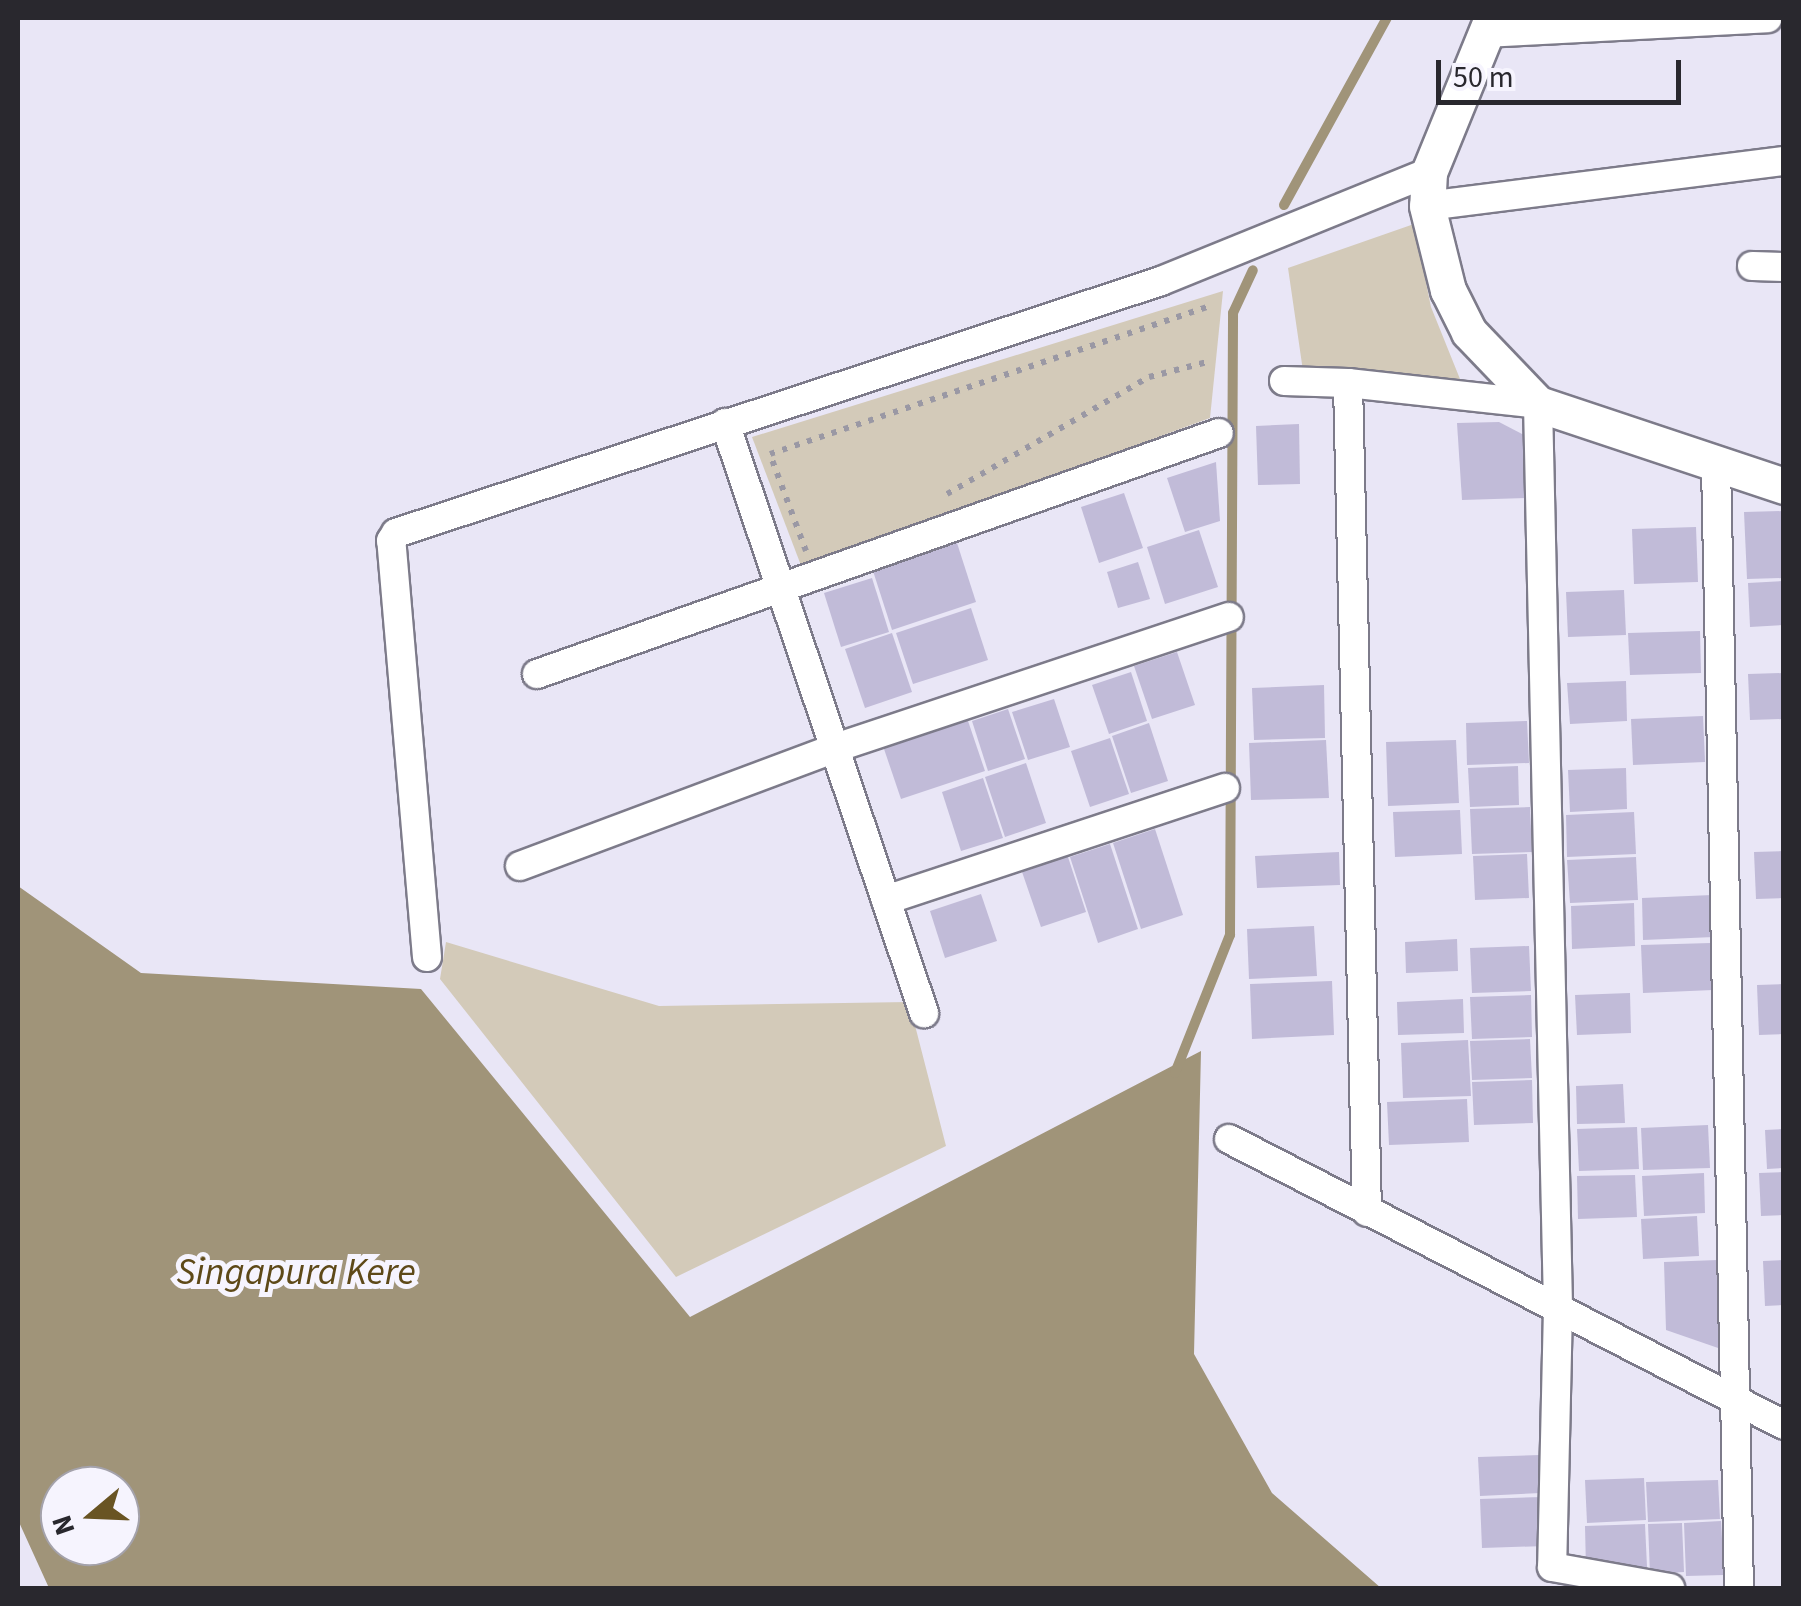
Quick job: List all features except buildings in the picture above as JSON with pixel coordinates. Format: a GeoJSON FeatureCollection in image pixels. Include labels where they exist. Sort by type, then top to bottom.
{"type":"FeatureCollection","features":[{"type":"Feature","properties":{"kind":"street"},"geometry":{"type":"LineString","coordinates":[[1670,1588],[1552,1567],[1558,1308],[1538,404],[1469,332],[1448,290],[1428,189],[1488,25],[1768,18]]}},
{"type":"Feature","properties":{"kind":"street"},"geometry":{"type":"LineString","coordinates":[[427,957],[391,542],[396,532],[1162,281],[1428,189],[1784,161]]}},
{"type":"Feature","properties":{"kind":"street"},"geometry":{"type":"LineString","coordinates":[[1752,266],[1784,267]]}},
{"type":"Feature","properties":{"kind":"street"},"geometry":{"type":"LineString","coordinates":[[1284,381],[1348,383],[1538,404],[1784,486]]}},
{"type":"Feature","properties":{"kind":"street"},"geometry":{"type":"LineString","coordinates":[[1348,383],[1367,1212]]}},
{"type":"Feature","properties":{"kind":"street"},"geometry":{"type":"LineString","coordinates":[[724,423],[924,1013]]}},
{"type":"Feature","properties":{"kind":"street"},"geometry":{"type":"LineString","coordinates":[[537,674],[1219,433]]}},
{"type":"Feature","properties":{"kind":"street"},"geometry":{"type":"LineString","coordinates":[[1716,464],[1739,1588]]}},
{"type":"Feature","properties":{"kind":"street"},"geometry":{"type":"LineString","coordinates":[[520,866],[834,748],[1229,617]]}},
{"type":"Feature","properties":{"kind":"street"},"geometry":{"type":"LineString","coordinates":[[886,900],[1225,788]]}},
{"type":"Feature","properties":{"kind":"street"},"geometry":{"type":"LineString","coordinates":[[1229,1139],[1784,1425]]}},
{"type":"Feature","properties":{"kind":"path"},"geometry":{"type":"LineString","coordinates":[[824,548],[808,555],[770,454],[1213,306]]}},
{"type":"Feature","properties":{"kind":"path"},"geometry":{"type":"LineString","coordinates":[[943,497],[1149,377],[1208,362]]}},
{"type":"Feature","properties":{"kind":"shaded area"},"geometry":{"type":"Polygon","coordinates":[[[1414,224],[1431,307],[1460,379],[1303,371],[1288,268],[1414,224]]]}},
{"type":"Feature","properties":{"kind":"shaded area"},"geometry":{"type":"Polygon","coordinates":[[[1223,291],[1210,418],[802,568],[752,437],[1223,291]]]}},
{"type":"Feature","properties":{"kind":"shaded area"},"geometry":{"type":"Polygon","coordinates":[[[446,942],[659,1006],[909,1002],[946,1146],[676,1277],[440,979],[446,942]]]}},
{"type":"Feature","properties":{"kind":"water","name":"Singapura Kere"},"geometry":{"type":"Polygon","coordinates":[[[18,886],[141,973],[421,989],[690,1317],[1201,1051],[1194,1354],[1272,1493],[1381,1588],[49,1588],[18,1520],[18,886]]]}},
{"type":"Feature","properties":{"kind":"waterway"},"geometry":{"type":"LineString","coordinates":[[1284,205],[1387,18]]}},
{"type":"Feature","properties":{"kind":"waterway"},"geometry":{"type":"LineString","coordinates":[[1175,1073],[1230,935],[1233,313],[1253,270]]}}]}
